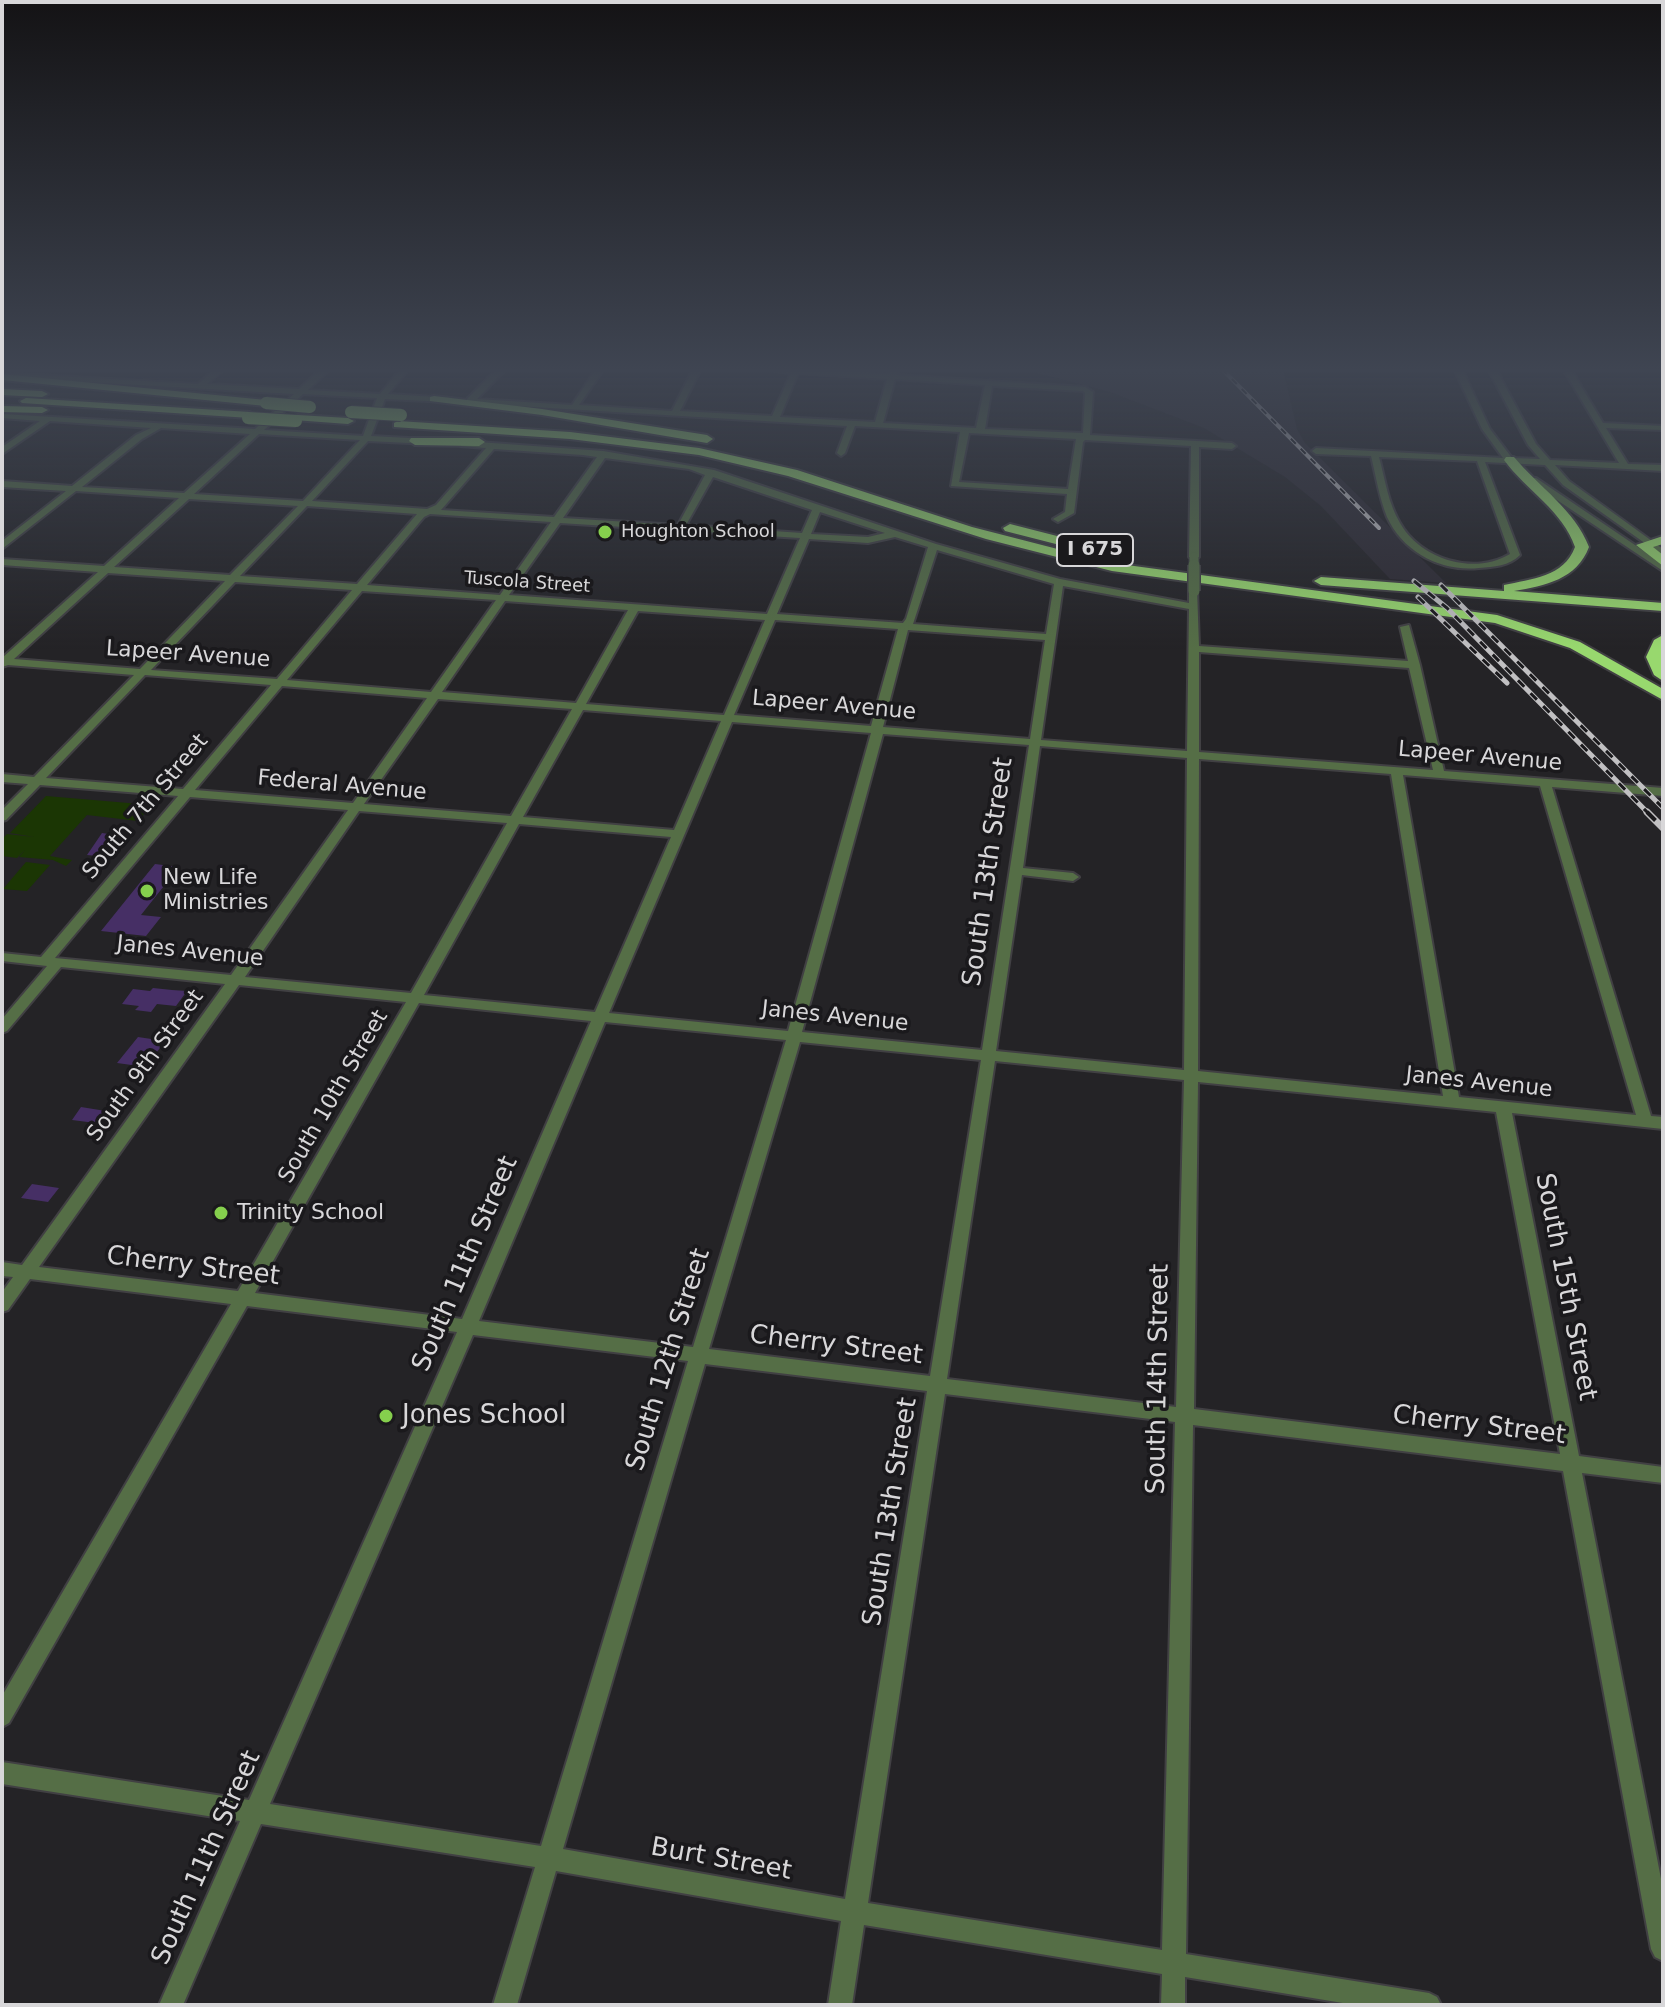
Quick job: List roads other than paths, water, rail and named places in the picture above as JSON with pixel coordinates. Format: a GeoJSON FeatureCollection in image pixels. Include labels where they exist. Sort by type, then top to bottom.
{"type":"FeatureCollection","features":[{"type":"Feature","properties":{"kind":"highway"},"geometry":{"type":"LineString","coordinates":[[745,463],[762,465]]}},
{"type":"Feature","properties":{"kind":"highway","name":"I 675"},"geometry":{"type":"LineString","coordinates":[[751,463],[992,537],[1088,562],[1182,578],[1343,597],[1663,619]]}},
{"type":"Feature","properties":{"kind":"highway","name":"I 675"},"geometry":{"type":"LineString","coordinates":[[796,463],[987,522],[1104,552],[1269,576],[1663,607]]}},
{"type":"Feature","properties":{"kind":"highway"},"geometry":{"type":"LineString","coordinates":[[1448,591],[1506,588],[1541,581],[1564,570],[1580,554],[1580,536],[1573,524],[1523,479],[1512,463]]}},
{"type":"Feature","properties":{"kind":"highway"},"geometry":{"type":"LineString","coordinates":[[1663,540],[1646,543],[1644,547],[1663,562]]}},
{"type":"Feature","properties":{"kind":"highway"},"geometry":{"type":"LineString","coordinates":[[1343,597],[1497,619],[1526,627],[1575,645],[1663,695]]}},
{"type":"Feature","properties":{"kind":"highway"},"geometry":{"type":"LineString","coordinates":[[1663,639],[1654,649],[1653,657],[1663,676]]}},
{"type":"Feature","properties":{"kind":"street"},"geometry":{"type":"LineString","coordinates":[[2,546],[106,463]]}},
{"type":"Feature","properties":{"kind":"street"},"geometry":{"type":"LineString","coordinates":[[3,662],[225,463]]}},
{"type":"Feature","properties":{"kind":"street"},"geometry":{"type":"LineString","coordinates":[[2,817],[343,463]]}},
{"type":"Feature","properties":{"kind":"street","name":"South 7th Street"},"geometry":{"type":"LineString","coordinates":[[2,1028],[186,793],[421,515],[439,507],[478,463]]}},
{"type":"Feature","properties":{"kind":"street","name":"South 9th Street"},"geometry":{"type":"LineString","coordinates":[[2,1305],[236,979],[597,463]]}},
{"type":"Feature","properties":{"kind":"street"},"geometry":{"type":"LineString","coordinates":[[669,463],[711,472],[933,546],[1059,582],[1194,607]]}},
{"type":"Feature","properties":{"kind":"street"},"geometry":{"type":"LineString","coordinates":[[958,463],[954,484],[1072,492]]}},
{"type":"Feature","properties":{"kind":"street"},"geometry":{"type":"LineString","coordinates":[[1058,519],[1069,513],[1076,463]]}},
{"type":"Feature","properties":{"kind":"street","name":"South 14th Street"},"geometry":{"type":"LineString","coordinates":[[1173,2005],[1192,1076],[1195,463]]}},
{"type":"Feature","properties":{"kind":"street"},"geometry":{"type":"LineString","coordinates":[[1377,463],[1397,528],[1434,560],[1447,565],[1496,563],[1515,555],[1481,463]]}},
{"type":"Feature","properties":{"kind":"street"},"geometry":{"type":"LineString","coordinates":[[1513,463],[1547,491],[1663,568]]}},
{"type":"Feature","properties":{"kind":"street"},"geometry":{"type":"LineString","coordinates":[[1548,463],[1593,505],[1663,553]]}},
{"type":"Feature","properties":{"kind":"street"},"geometry":{"type":"LineString","coordinates":[[1557,463],[1663,468]]}},
{"type":"Feature","properties":{"kind":"street"},"geometry":{"type":"LineString","coordinates":[[1624,463],[1626,467]]}},
{"type":"Feature","properties":{"kind":"street"},"geometry":{"type":"LineString","coordinates":[[681,527],[711,472]]}},
{"type":"Feature","properties":{"kind":"street"},"geometry":{"type":"LineString","coordinates":[[2,484],[868,540],[896,533]]}},
{"type":"Feature","properties":{"kind":"street","name":"South 11th Street"},"geometry":{"type":"LineString","coordinates":[[171,2005],[602,1016],[818,507]]}},
{"type":"Feature","properties":{"kind":"street","name":"South 12th Street"},"geometry":{"type":"LineString","coordinates":[[505,2005],[794,1035],[877,736],[875,729],[902,631],[911,620],[933,546]]}},
{"type":"Feature","properties":{"kind":"street","name":"Tuscola Street"},"geometry":{"type":"LineString","coordinates":[[2,562],[1049,637]]}},
{"type":"Feature","properties":{"kind":"street","name":"South 13th Street"},"geometry":{"type":"LineString","coordinates":[[840,2005],[989,1055],[1059,582]]}},
{"type":"Feature","properties":{"kind":"street","name":"South 10th Street"},"geometry":{"type":"LineString","coordinates":[[2,1716],[416,997],[635,607]]}},
{"type":"Feature","properties":{"kind":"street"},"geometry":{"type":"LineString","coordinates":[[1405,627],[1439,773]]}},
{"type":"Feature","properties":{"kind":"street"},"geometry":{"type":"LineString","coordinates":[[1194,649],[1415,665]]}},
{"type":"Feature","properties":{"kind":"street","name":"Lapeer Avenue"},"geometry":{"type":"LineString","coordinates":[[3,662],[1663,792]]}},
{"type":"Feature","properties":{"kind":"street"},"geometry":{"type":"LineString","coordinates":[[1396,770],[1452,1102]]}},
{"type":"Feature","properties":{"kind":"street","name":"Federal Avenue"},"geometry":{"type":"LineString","coordinates":[[2,778],[679,834]]}},
{"type":"Feature","properties":{"kind":"street"},"geometry":{"type":"LineString","coordinates":[[1545,782],[1645,1121]]}},
{"type":"Feature","properties":{"kind":"street"},"geometry":{"type":"LineString","coordinates":[[1016,871],[1073,877]]}},
{"type":"Feature","properties":{"kind":"street","name":"Janes Avenue"},"geometry":{"type":"LineString","coordinates":[[2,957],[1663,1123]]}},
{"type":"Feature","properties":{"kind":"street","name":"South 15th Street"},"geometry":{"type":"LineString","coordinates":[[1503,1107],[1663,1949]]}},
{"type":"Feature","properties":{"kind":"street","name":"Cherry Street"},"geometry":{"type":"LineString","coordinates":[[2,1269],[1663,1475]]}},
{"type":"Feature","properties":{"kind":"street","name":"Burt Street"},"geometry":{"type":"LineString","coordinates":[[2,1773],[549,1858],[854,1912],[1429,2005]]}},
{"type":"Feature","properties":{"kind":"railway"},"geometry":{"type":"LineString","coordinates":[[1314,463],[1379,528]]}},
{"type":"Feature","properties":{"kind":"railway"},"geometry":{"type":"LineString","coordinates":[[1414,581],[1447,608],[1649,814]]}},
{"type":"Feature","properties":{"kind":"railway"},"geometry":{"type":"LineString","coordinates":[[1441,585],[1663,808]]}},
{"type":"Feature","properties":{"kind":"railway"},"geometry":{"type":"LineString","coordinates":[[1418,597],[1507,683]]}},
{"type":"Feature","properties":{"kind":"railway"},"geometry":{"type":"LineString","coordinates":[[1649,814],[1663,828]]}},
{"type":"Feature","properties":{"kind":"place","name":"Houghton School"},"geometry":{"type":"Point","coordinates":[605,532]}},
{"type":"Feature","properties":{"kind":"place","name":"New Life Ministries"},"geometry":{"type":"Point","coordinates":[147,891]}},
{"type":"Feature","properties":{"kind":"place","name":"Trinity School"},"geometry":{"type":"Point","coordinates":[221,1213]}},
{"type":"Feature","properties":{"kind":"place","name":"Jones School"},"geometry":{"type":"Point","coordinates":[386,1416]}}]}
